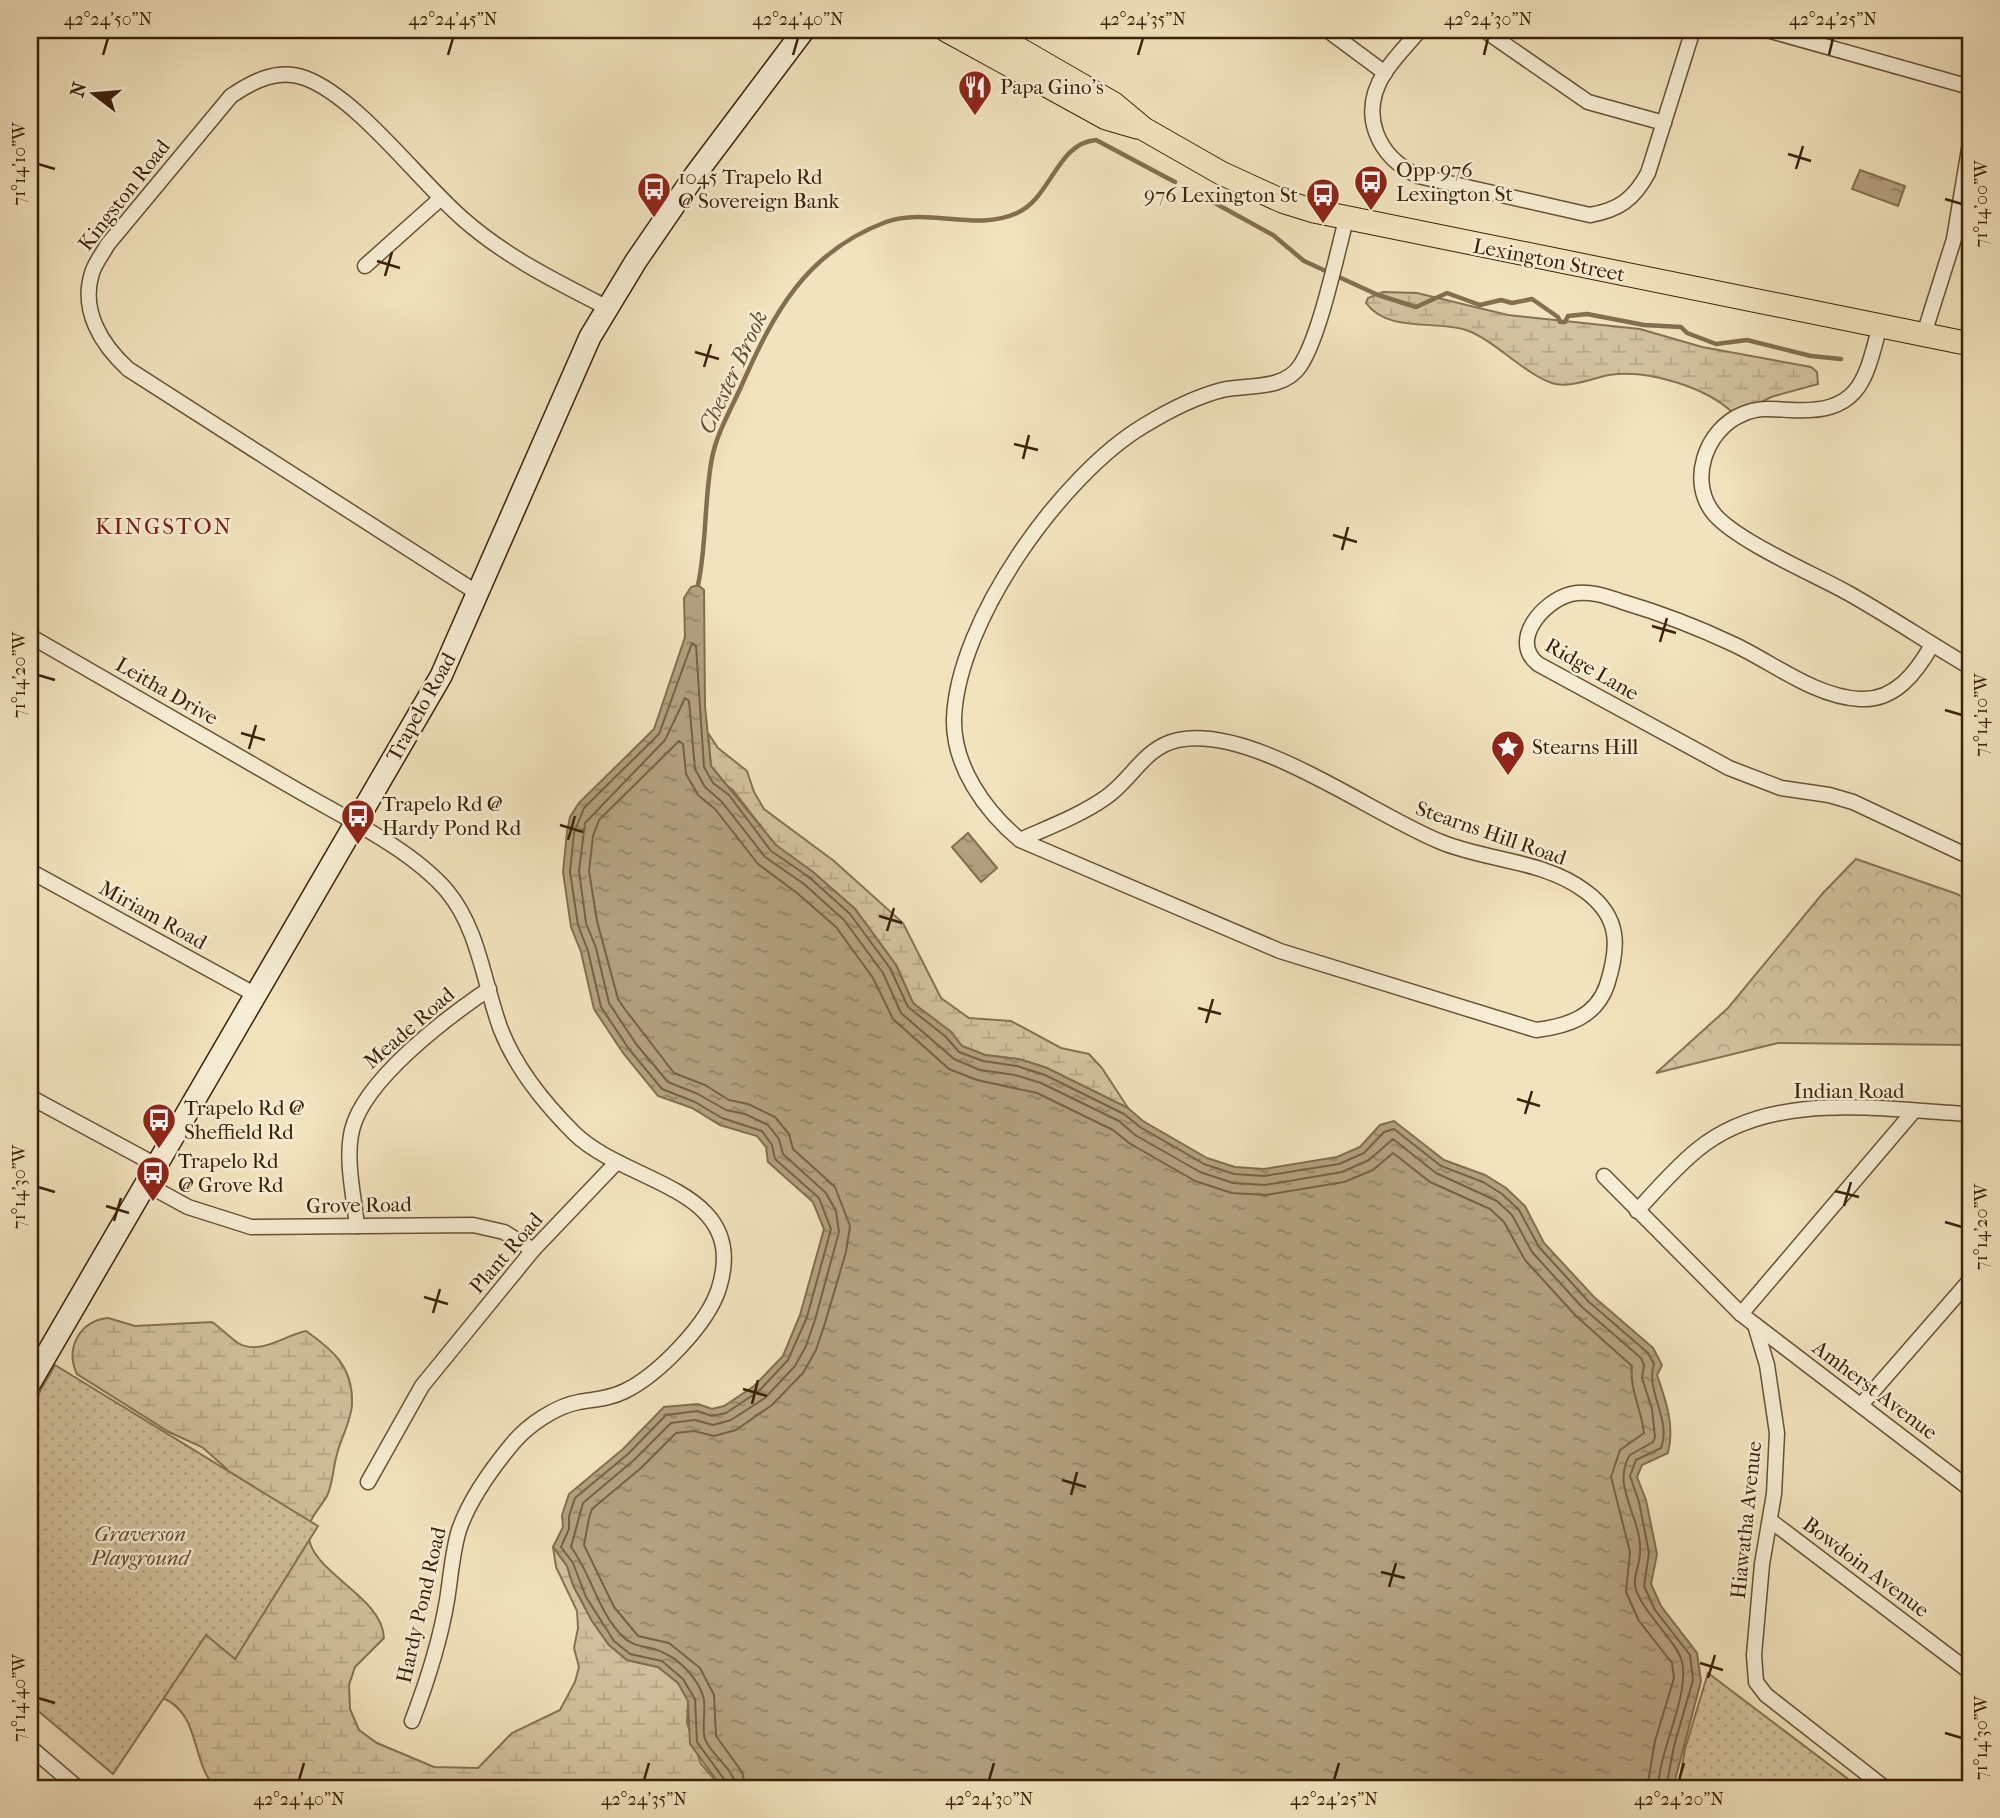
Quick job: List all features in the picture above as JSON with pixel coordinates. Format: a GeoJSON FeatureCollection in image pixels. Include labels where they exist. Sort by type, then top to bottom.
{"type":"FeatureCollection","features":[{"type":"Feature","properties":{"kind":"main road","name":"Trapelo Road"},"geometry":{"type":"LineString","coordinates":[[30,1383],[441,676],[479,594],[563,393],[608,308],[695,175],[804,30]]}},
{"type":"Feature","properties":{"kind":"main road","name":"Lexington Street"},"geometry":{"type":"LineString","coordinates":[[946,30],[1105,118],[1144,129]]}},
{"type":"Feature","properties":{"kind":"main road","name":"Lexington Street"},"geometry":{"type":"LineString","coordinates":[[986,30],[1114,104],[1144,129],[1249,187],[1282,201],[1346,219],[1970,344]]}},
{"type":"Feature","properties":{"kind":"street"},"geometry":{"type":"LineString","coordinates":[[1327,30],[1385,73]]}},
{"type":"Feature","properties":{"kind":"street"},"geometry":{"type":"LineString","coordinates":[[1420,30],[1385,73],[1374,104],[1376,138],[1388,156],[1418,176],[1572,212],[1601,213],[1626,202],[1648,173],[1693,30]]}},
{"type":"Feature","properties":{"kind":"street"},"geometry":{"type":"LineString","coordinates":[[1484,30],[1588,102],[1664,123]]}},
{"type":"Feature","properties":{"kind":"street"},"geometry":{"type":"LineString","coordinates":[[1767,30],[1970,87]]}},
{"type":"Feature","properties":{"kind":"street","name":"Kingston Road"},"geometry":{"type":"LineString","coordinates":[[479,594],[128,369],[109,351],[97,332],[89,291],[92,272],[108,244],[231,96],[253,81],[287,73],[330,90],[358,114],[440,199],[498,248],[608,308]]}},
{"type":"Feature","properties":{"kind":"street"},"geometry":{"type":"LineString","coordinates":[[1923,334],[1954,239],[1970,143]]}},
{"type":"Feature","properties":{"kind":"street"},"geometry":{"type":"LineString","coordinates":[[365,266],[440,199]]}},
{"type":"Feature","properties":{"kind":"street","name":"Stearns Hill Road"},"geometry":{"type":"LineString","coordinates":[[1020,840],[1102,800],[1117,789],[1155,748],[1178,740],[1204,738],[1250,750],[1312,773],[1397,822],[1443,843],[1548,872],[1585,891],[1614,926],[1617,944],[1603,996],[1585,1016],[1561,1027],[1536,1030],[1280,951],[1020,840],[998,822],[974,787],[960,756],[954,720],[959,679],[990,605],[1017,555],[1079,481],[1132,434],[1187,402],[1222,390],[1280,381],[1299,367],[1328,285],[1346,219]]}},
{"type":"Feature","properties":{"kind":"street"},"geometry":{"type":"LineString","coordinates":[[1880,325],[1861,386],[1849,400],[1811,411],[1763,408],[1742,414],[1726,424],[1712,439],[1704,455],[1703,490],[1707,504],[1727,526],[1848,593],[1970,667]]}},
{"type":"Feature","properties":{"kind":"street","name":"Ridge Lane"},"geometry":{"type":"LineString","coordinates":[[1932,645],[1908,680],[1876,698],[1860,699],[1823,690],[1691,625],[1601,594],[1568,594],[1553,604],[1527,634],[1524,646],[1528,656],[1538,664],[1729,768],[1781,788],[1829,795],[1853,802],[1970,857]]}},
{"type":"Feature","properties":{"kind":"street","name":"Leitha Drive"},"geometry":{"type":"LineString","coordinates":[[30,636],[355,824]]}},
{"type":"Feature","properties":{"kind":"street","name":"Hardy Pond Road"},"geometry":{"type":"LineString","coordinates":[[355,824],[393,847],[446,889],[461,910],[502,1033],[530,1081],[576,1136],[616,1163],[687,1198],[711,1215],[720,1229],[723,1248],[718,1291],[701,1321],[680,1346],[626,1391],[552,1411],[515,1440],[461,1526],[452,1556],[441,1629],[425,1688],[412,1721]]}},
{"type":"Feature","properties":{"kind":"street","name":"Miriam Road"},"geometry":{"type":"LineString","coordinates":[[30,871],[256,995]]}},
{"type":"Feature","properties":{"kind":"street","name":"Meade Road"},"geometry":{"type":"LineString","coordinates":[[357,1226],[350,1159],[352,1131],[360,1107],[375,1084],[489,989]]}},
{"type":"Feature","properties":{"kind":"street","name":"Grove Road"},"geometry":{"type":"LineString","coordinates":[[30,1097],[151,1175],[188,1207],[251,1227],[473,1225],[504,1232],[533,1250]]}},
{"type":"Feature","properties":{"kind":"street","name":"Indian Road"},"geometry":{"type":"LineString","coordinates":[[1637,1211],[1698,1149],[1725,1131],[1759,1118],[1786,1111],[1816,1109],[1970,1114]]}},
{"type":"Feature","properties":{"kind":"street"},"geometry":{"type":"LineString","coordinates":[[1741,1314],[1913,1112]]}},
{"type":"Feature","properties":{"kind":"street","name":"Plant Road"},"geometry":{"type":"LineString","coordinates":[[368,1482],[422,1386],[533,1250],[616,1163]]}},
{"type":"Feature","properties":{"kind":"street"},"geometry":{"type":"LineString","coordinates":[[1604,1176],[1755,1325]]}},
{"type":"Feature","properties":{"kind":"street"},"geometry":{"type":"LineString","coordinates":[[1861,1405],[1970,1280]]}},
{"type":"Feature","properties":{"kind":"street","name":"Amherst Avenue"},"geometry":{"type":"LineString","coordinates":[[1755,1325],[1970,1489]]}},
{"type":"Feature","properties":{"kind":"street","name":"Hiawatha Avenue"},"geometry":{"type":"LineString","coordinates":[[1755,1325],[1769,1377],[1777,1433],[1771,1521],[1762,1564],[1754,1655],[1755,1682],[1772,1700],[1885,1788]]}},
{"type":"Feature","properties":{"kind":"street","name":"Bowdoin Avenue"},"geometry":{"type":"LineString","coordinates":[[1771,1521],[1970,1672]]}},
{"type":"Feature","properties":{"kind":"street"},"geometry":{"type":"LineString","coordinates":[[30,1747],[78,1788]]}},
{"type":"Feature","properties":{"kind":"green space"},"geometry":{"type":"Polygon","coordinates":[[[1383,292],[1417,293],[1508,315],[1640,329],[1702,347],[1811,367],[1817,372],[1818,384],[1771,397],[1745,411],[1733,413],[1708,395],[1692,388],[1641,375],[1609,375],[1558,385],[1531,373],[1487,341],[1466,330],[1399,322],[1375,312],[1366,303],[1368,298],[1383,292]]]}},
{"type":"Feature","properties":{"kind":"green space"},"geometry":{"type":"Polygon","coordinates":[[[708,733],[718,748],[747,771],[754,792],[764,809],[834,861],[903,923],[941,998],[969,1018],[1011,1021],[1061,1048],[1089,1054],[1102,1068],[1128,1108],[1047,1068],[1019,1059],[985,1055],[962,1046],[950,1031],[930,1019],[913,1003],[896,965],[855,909],[813,872],[776,846],[733,790],[718,779],[711,766],[708,733]]]}},
{"type":"Feature","properties":{"kind":"green space"},"geometry":{"type":"Polygon","coordinates":[[[1856,859],[1957,894],[1970,902],[1970,1045],[1778,1043],[1656,1073],[1728,1008],[1823,893],[1856,859]]]}},
{"type":"Feature","properties":{"kind":"green space"},"geometry":{"type":"Polygon","coordinates":[[[108,1318],[135,1326],[212,1322],[238,1343],[255,1347],[306,1331],[325,1345],[345,1369],[351,1390],[350,1415],[337,1454],[329,1491],[312,1519],[308,1534],[312,1548],[321,1561],[372,1609],[384,1638],[355,1667],[349,1685],[350,1709],[359,1730],[377,1743],[434,1767],[478,1768],[512,1733],[560,1710],[575,1682],[579,1667],[574,1648],[578,1628],[577,1611],[556,1567],[553,1547],[567,1566],[573,1585],[592,1621],[609,1645],[627,1660],[658,1667],[678,1683],[688,1700],[687,1723],[701,1764],[722,1788],[215,1788],[207,1776],[184,1715],[163,1698],[237,1493],[227,1469],[202,1447],[169,1432],[77,1374],[73,1355],[77,1338],[89,1324],[108,1318]]]}},
{"type":"Feature","properties":{"kind":"green space","name":"Graverson Playground"},"geometry":{"type":"Polygon","coordinates":[[[55,1365],[318,1526],[235,1659],[206,1635],[113,1774],[30,1704],[30,1409],[55,1365]]]}},
{"type":"Feature","properties":{"kind":"green space"},"geometry":{"type":"Polygon","coordinates":[[[1708,1673],[1860,1788],[1678,1788],[1685,1749],[1708,1673]]]}},
{"type":"Feature","properties":{"kind":"water"},"geometry":{"type":"Polygon","coordinates":[[[1860,170],[1905,186],[1898,206],[1852,189],[1860,170]]]}},
{"type":"Feature","properties":{"kind":"water"},"geometry":{"type":"Polygon","coordinates":[[[698,585],[704,590],[705,706],[711,766],[776,845],[813,872],[855,909],[896,965],[913,1003],[950,1031],[962,1046],[985,1055],[1019,1059],[1047,1068],[1128,1108],[1143,1121],[1207,1158],[1235,1167],[1264,1169],[1337,1157],[1360,1147],[1380,1125],[1394,1121],[1444,1160],[1485,1175],[1506,1188],[1525,1206],[1544,1243],[1594,1297],[1653,1348],[1662,1365],[1657,1375],[1670,1423],[1670,1443],[1668,1453],[1642,1465],[1637,1477],[1646,1500],[1657,1554],[1651,1584],[1661,1606],[1697,1653],[1701,1681],[1673,1788],[722,1788],[690,1744],[688,1701],[678,1683],[658,1667],[627,1660],[609,1645],[592,1621],[573,1585],[567,1566],[553,1547],[563,1527],[562,1515],[569,1494],[623,1449],[664,1407],[698,1404],[712,1409],[724,1406],[754,1386],[783,1356],[800,1315],[824,1229],[813,1202],[768,1162],[766,1147],[757,1136],[720,1125],[692,1108],[658,1096],[623,1053],[594,1009],[581,952],[571,927],[563,872],[570,817],[579,803],[654,729],[685,637],[684,598],[691,587],[698,585]]]}},
{"type":"Feature","properties":{"kind":"water"},"geometry":{"type":"Polygon","coordinates":[[[968,833],[997,868],[981,882],[952,847],[968,833]]]}},
{"type":"Feature","properties":{"kind":"waterway","name":"Chester Brook"},"geometry":{"type":"LineString","coordinates":[[698,585],[709,474],[720,431],[779,311],[813,268],[834,250],[858,235],[902,218],[985,220],[1017,213],[1029,206],[1038,196],[1072,151],[1083,143],[1096,140],[1175,182]]}},
{"type":"Feature","properties":{"kind":"waterway","name":"Chester Brook"},"geometry":{"type":"LineString","coordinates":[[1202,196],[1273,235],[1304,261],[1378,295],[1416,307],[1447,293],[1480,305],[1501,300],[1512,303],[1532,299],[1558,317],[1560,322],[1565,322],[1568,316],[1587,314],[1644,325],[1681,327],[1687,333],[1716,344],[1747,340],[1811,356],[1841,359]]}},
{"type":"Feature","properties":{"kind":"place","name":"Papa Gino's"},"geometry":{"type":"Point","coordinates":[975,117]}},
{"type":"Feature","properties":{"kind":"place","name":"Opp 976 Lexington St"},"geometry":{"type":"Point","coordinates":[1371,212]}},
{"type":"Feature","properties":{"kind":"place","name":"1045 Trapelo Rd @ Sovereign Bank"},"geometry":{"type":"Point","coordinates":[654,219]}},
{"type":"Feature","properties":{"kind":"place","name":"976 Lexington St"},"geometry":{"type":"Point","coordinates":[1323,225]}},
{"type":"Feature","properties":{"kind":"place","name":"Stearns Hill"},"geometry":{"type":"Point","coordinates":[1508,777]}},
{"type":"Feature","properties":{"kind":"place","name":"Trapelo Rd @ Hardy Pond Rd"},"geometry":{"type":"Point","coordinates":[358,846]}},
{"type":"Feature","properties":{"kind":"place","name":"Trapelo Rd @ Sheffield Rd"},"geometry":{"type":"Point","coordinates":[159,1150]}},
{"type":"Feature","properties":{"kind":"place","name":"Trapelo Rd @ Grove Rd"},"geometry":{"type":"Point","coordinates":[153,1203]}},
{"type":"Feature","properties":{"kind":"district","name":"KINGSTON"},"geometry":{"type":"Point","coordinates":[164,526]}}]}
